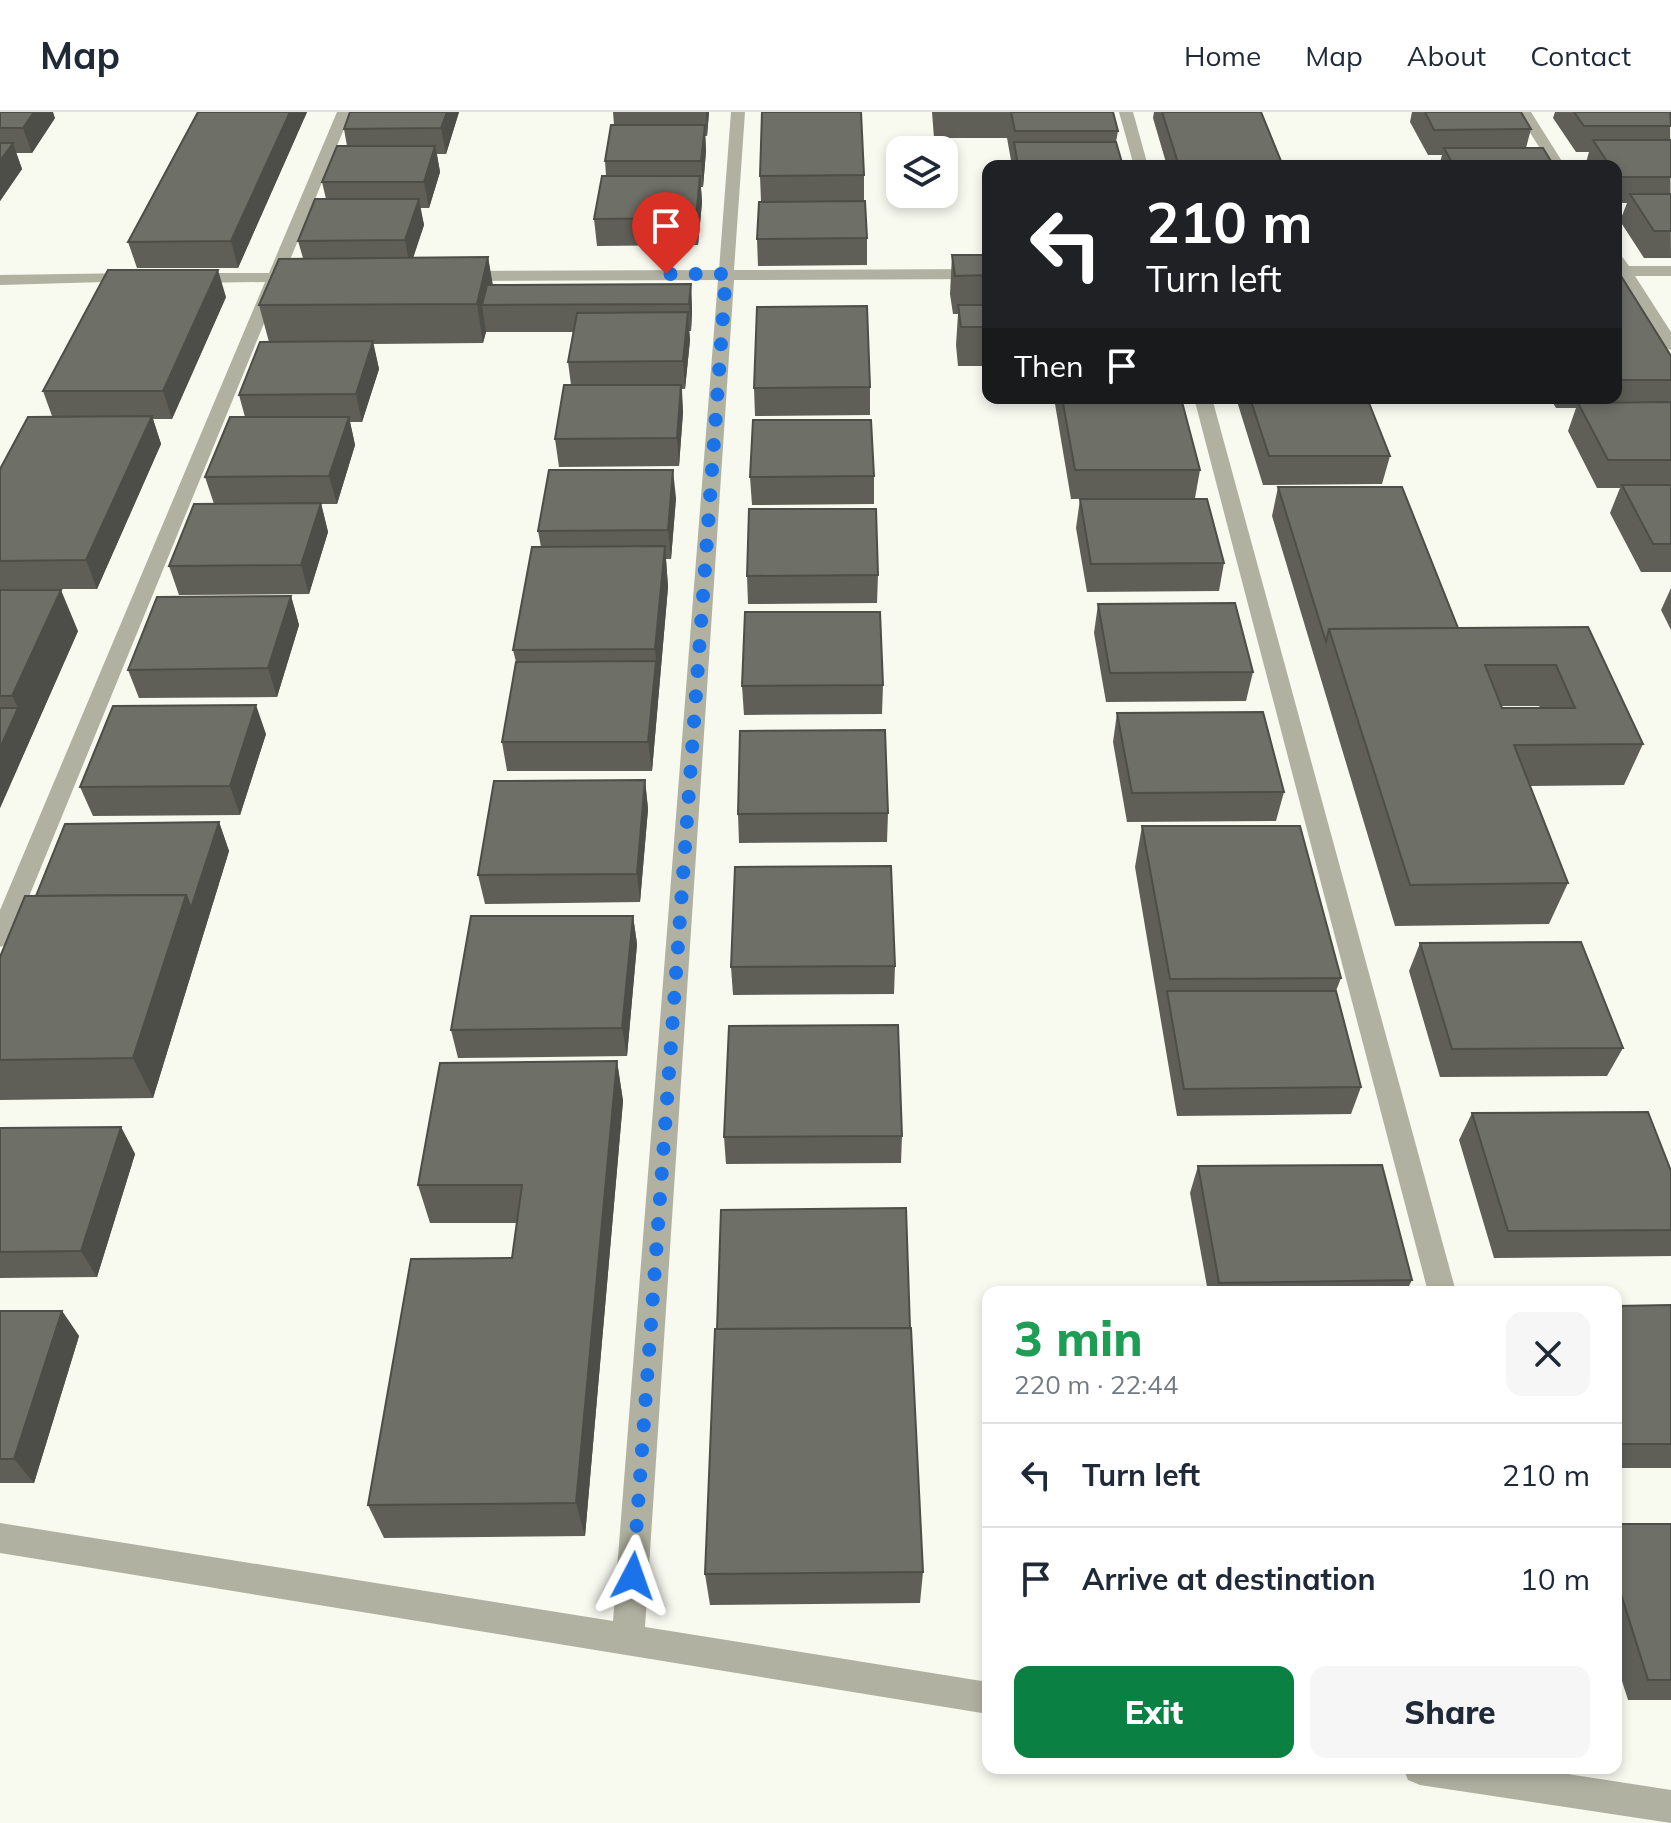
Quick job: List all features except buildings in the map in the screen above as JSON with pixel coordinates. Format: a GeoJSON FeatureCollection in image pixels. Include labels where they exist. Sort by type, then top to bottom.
{"type":"FeatureCollection","features":[{"type":"Feature","properties":{"kind":"street"},"geometry":{"type":"LineString","coordinates":[[0,938],[344,112]]}},
{"type":"Feature","properties":{"kind":"street"},"geometry":{"type":"LineString","coordinates":[[628,1640],[738,112]]}},
{"type":"Feature","properties":{"kind":"street"},"geometry":{"type":"LineString","coordinates":[[1126,112],[1139,160]]}},
{"type":"Feature","properties":{"kind":"street"},"geometry":{"type":"LineString","coordinates":[[1524,112],[1554,160]]}},
{"type":"Feature","properties":{"kind":"street"},"geometry":{"type":"LineString","coordinates":[[1622,267],[1671,271]]}},
{"type":"Feature","properties":{"kind":"street"},"geometry":{"type":"LineString","coordinates":[[1622,272],[1671,345]]}},
{"type":"Feature","properties":{"kind":"street"},"geometry":{"type":"LineString","coordinates":[[446,276],[982,274]]}},
{"type":"Feature","properties":{"kind":"street"},"geometry":{"type":"LineString","coordinates":[[0,280],[322,276]]}},
{"type":"Feature","properties":{"kind":"street"},"geometry":{"type":"LineString","coordinates":[[1205,404],[1440,1286]]}},
{"type":"Feature","properties":{"kind":"street"},"geometry":{"type":"LineString","coordinates":[[0,1538],[982,1697]]}},
{"type":"Feature","properties":{"kind":"street"},"geometry":{"type":"LineString","coordinates":[[1490,1774],[1572,1781],[1671,1807]]}},
{"type":"Feature","properties":{"kind":"route"},"geometry":{"type":"LineString","coordinates":[[633,1576],[726,274],[666,274]]}}]}
